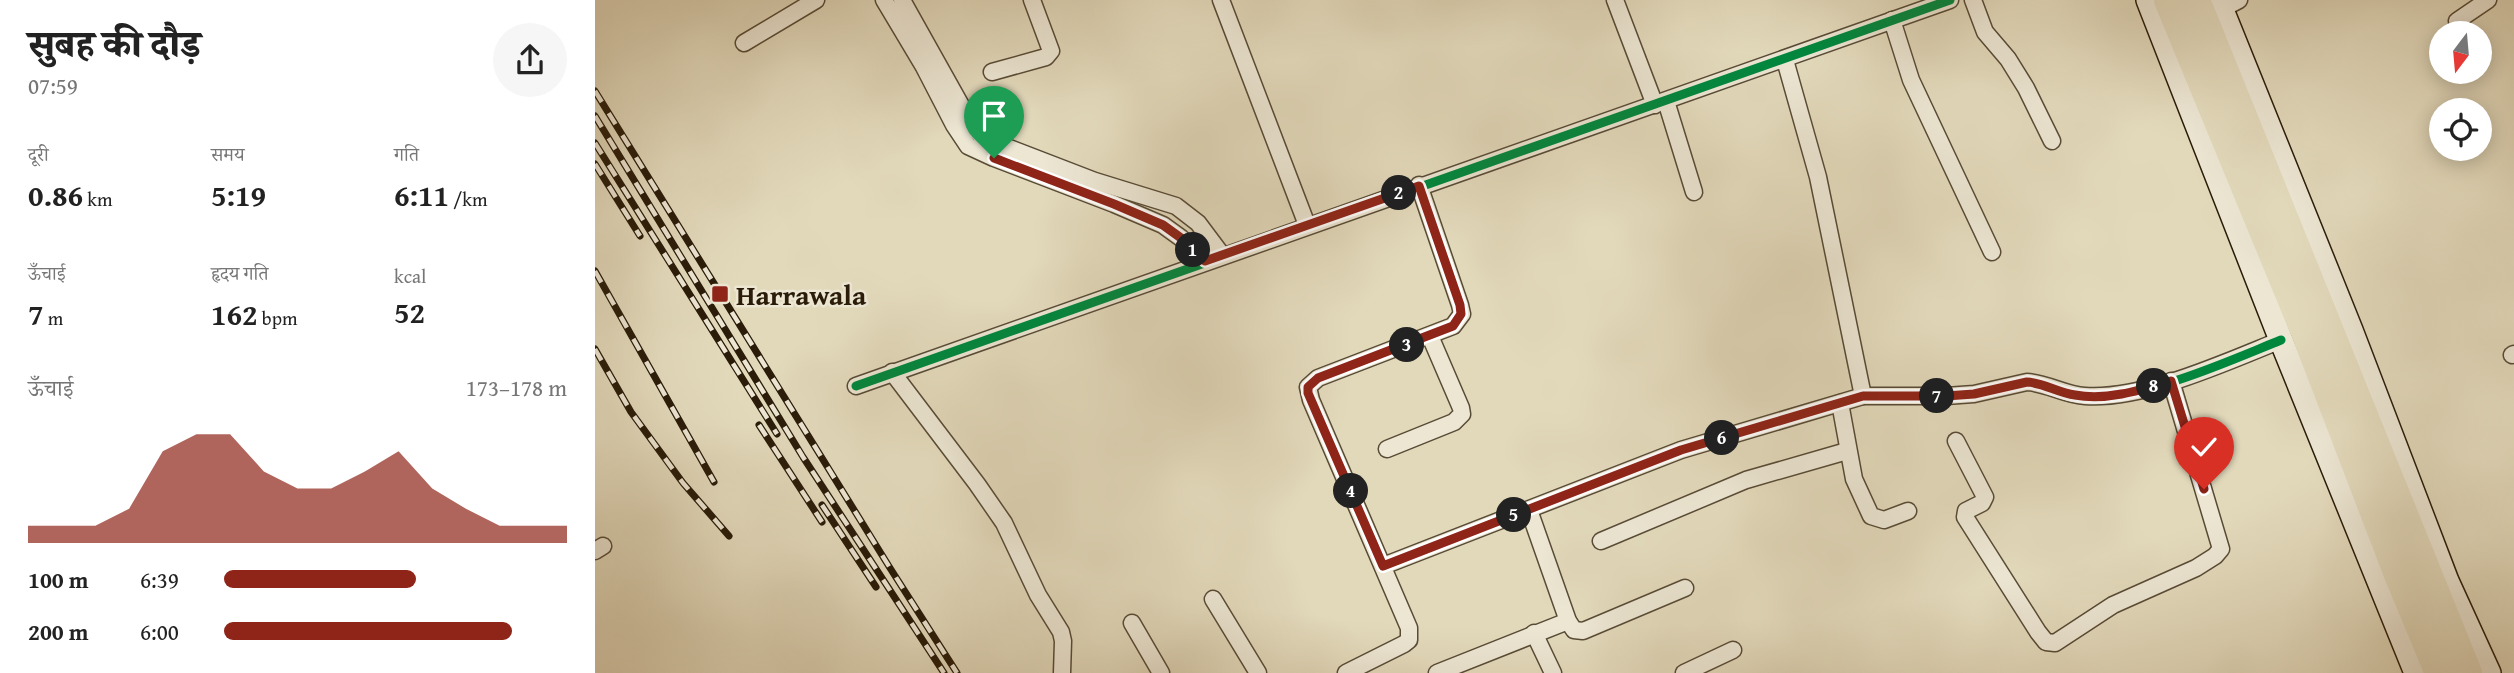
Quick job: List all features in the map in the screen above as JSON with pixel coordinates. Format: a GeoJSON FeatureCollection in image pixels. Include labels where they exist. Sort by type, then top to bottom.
{"type":"FeatureCollection","features":[{"type":"Feature","properties":{"kind":"highway"},"geometry":{"type":"LineString","coordinates":[[2169,0],[2306,332],[2398,572],[2440,673]]}},
{"type":"Feature","properties":{"kind":"highway"},"geometry":{"type":"LineString","coordinates":[[2219,2],[2467,673]]}},
{"type":"Feature","properties":{"kind":"street"},"geometry":{"type":"LineString","coordinates":[[744,43],[816,0]]}},
{"type":"Feature","properties":{"kind":"street"},"geometry":{"type":"LineString","coordinates":[[884,0],[924,67],[954,125],[994,158],[1163,225],[1205,261]]}},
{"type":"Feature","properties":{"kind":"street"},"geometry":{"type":"LineString","coordinates":[[902,0],[973,140],[1176,206],[1198,223],[1222,255]]}},
{"type":"Feature","properties":{"kind":"street"},"geometry":{"type":"LineString","coordinates":[[992,72],[1046,57],[1051,51],[1032,0]]}},
{"type":"Feature","properties":{"kind":"street"},"geometry":{"type":"LineString","coordinates":[[1221,0],[1307,225]]}},
{"type":"Feature","properties":{"kind":"street"},"geometry":{"type":"LineString","coordinates":[[1615,0],[1661,103],[1694,192]]}},
{"type":"Feature","properties":{"kind":"street"},"geometry":{"type":"LineString","coordinates":[[856,386],[1950,0]]}},
{"type":"Feature","properties":{"kind":"street"},"geometry":{"type":"LineString","coordinates":[[1973,0],[1985,32],[2008,59],[2026,88],[2052,141]]}},
{"type":"Feature","properties":{"kind":"street"},"geometry":{"type":"LineString","coordinates":[[2148,0],[2281,340],[2416,673]]}},
{"type":"Feature","properties":{"kind":"street"},"geometry":{"type":"LineString","coordinates":[[2457,21],[2488,0]]}},
{"type":"Feature","properties":{"kind":"street"},"geometry":{"type":"LineString","coordinates":[[2219,2],[2351,330],[2447,581],[2489,673]]}},
{"type":"Feature","properties":{"kind":"street"},"geometry":{"type":"LineString","coordinates":[[1892,20],[1911,80],[1992,252]]}},
{"type":"Feature","properties":{"kind":"street"},"geometry":{"type":"LineString","coordinates":[[1785,60],[1818,177],[1863,396]]}},
{"type":"Feature","properties":{"kind":"street"},"geometry":{"type":"LineString","coordinates":[[1346,673],[1409,640],[1409,628],[1311,400],[1308,387],[1318,378],[1453,326],[1461,314],[1419,186]]}},
{"type":"Feature","properties":{"kind":"street"},"geometry":{"type":"LineString","coordinates":[[1387,449],[1454,422],[1462,414],[1430,336]]}},
{"type":"Feature","properties":{"kind":"street"},"geometry":{"type":"LineString","coordinates":[[1383,566],[1681,450],[1863,396],[1974,394],[2027,382],[2071,395],[2099,397],[2171,381],[2281,340]]}},
{"type":"Feature","properties":{"kind":"street"},"geometry":{"type":"LineString","coordinates":[[892,372],[1004,523],[1038,594],[1061,632],[1062,673]]}},
{"type":"Feature","properties":{"kind":"street"},"geometry":{"type":"LineString","coordinates":[[1956,441],[1985,497],[1982,503],[1966,511],[1965,517],[2038,632],[2046,642],[2055,643],[2117,602],[2196,568],[2221,549],[2171,381]]}},
{"type":"Feature","properties":{"kind":"street"},"geometry":{"type":"LineString","coordinates":[[1840,403],[1854,479],[1871,516],[1884,520],[1908,511]]}},
{"type":"Feature","properties":{"kind":"street"},"geometry":{"type":"LineString","coordinates":[[1601,541],[1746,480],[1847,451]]}},
{"type":"Feature","properties":{"kind":"street"},"geometry":{"type":"LineString","coordinates":[[1529,510],[1568,621],[1574,630],[1583,631],[1685,588]]}},
{"type":"Feature","properties":{"kind":"street"},"geometry":{"type":"LineString","coordinates":[[1213,599],[1258,673]]}},
{"type":"Feature","properties":{"kind":"street"},"geometry":{"type":"LineString","coordinates":[[1437,673],[1568,621]]}},
{"type":"Feature","properties":{"kind":"street"},"geometry":{"type":"LineString","coordinates":[[1132,623],[1161,673]]}},
{"type":"Feature","properties":{"kind":"street"},"geometry":{"type":"LineString","coordinates":[[1534,633],[1553,673]]}},
{"type":"Feature","properties":{"kind":"street"},"geometry":{"type":"LineString","coordinates":[[1684,673],[1734,650]]}},
{"type":"Feature","properties":{"kind":"railway"},"geometry":{"type":"LineString","coordinates":[[595,91],[957,673]]}},
{"type":"Feature","properties":{"kind":"railway"},"geometry":{"type":"LineString","coordinates":[[595,116],[803,457],[944,673]]}},
{"type":"Feature","properties":{"kind":"railway"},"geometry":{"type":"LineString","coordinates":[[595,143],[777,434]]}},
{"type":"Feature","properties":{"kind":"railway"},"geometry":{"type":"LineString","coordinates":[[595,164],[640,236]]}},
{"type":"Feature","properties":{"kind":"railway"},"geometry":{"type":"LineString","coordinates":[[595,271],[714,482]]}},
{"type":"Feature","properties":{"kind":"railway"},"geometry":{"type":"LineString","coordinates":[[595,349],[631,412],[683,483],[729,536]]}},
{"type":"Feature","properties":{"kind":"railway"},"geometry":{"type":"LineString","coordinates":[[759,425],[822,522]]}},
{"type":"Feature","properties":{"kind":"railway"},"geometry":{"type":"LineString","coordinates":[[822,505],[876,587]]}},
{"type":"Feature","properties":{"kind":"cycle path"},"geometry":{"type":"LineString","coordinates":[[856,386],[1950,0]]}},
{"type":"Feature","properties":{"kind":"cycle path"},"geometry":{"type":"LineString","coordinates":[[1383,566],[1681,450],[1863,396],[1974,394],[2027,382],[2078,395],[2108,396],[2185,378],[2281,340]]}},
{"type":"Feature","properties":{"kind":"place","name":"Harrawala"},"geometry":{"type":"Point","coordinates":[720,294]}},
{"type":"Feature","properties":{"kind":"route"},"geometry":{"type":"LineString","coordinates":[[994,158],[1163,225],[1173,230],[1205,261],[1419,186],[1460,305],[1458,322],[1438,334],[1318,378],[1308,387],[1308,393],[1383,566],[1681,450],[1863,396],[1974,394],[2027,382],[2071,395],[2099,397],[2171,381],[2204,489]]}}]}
